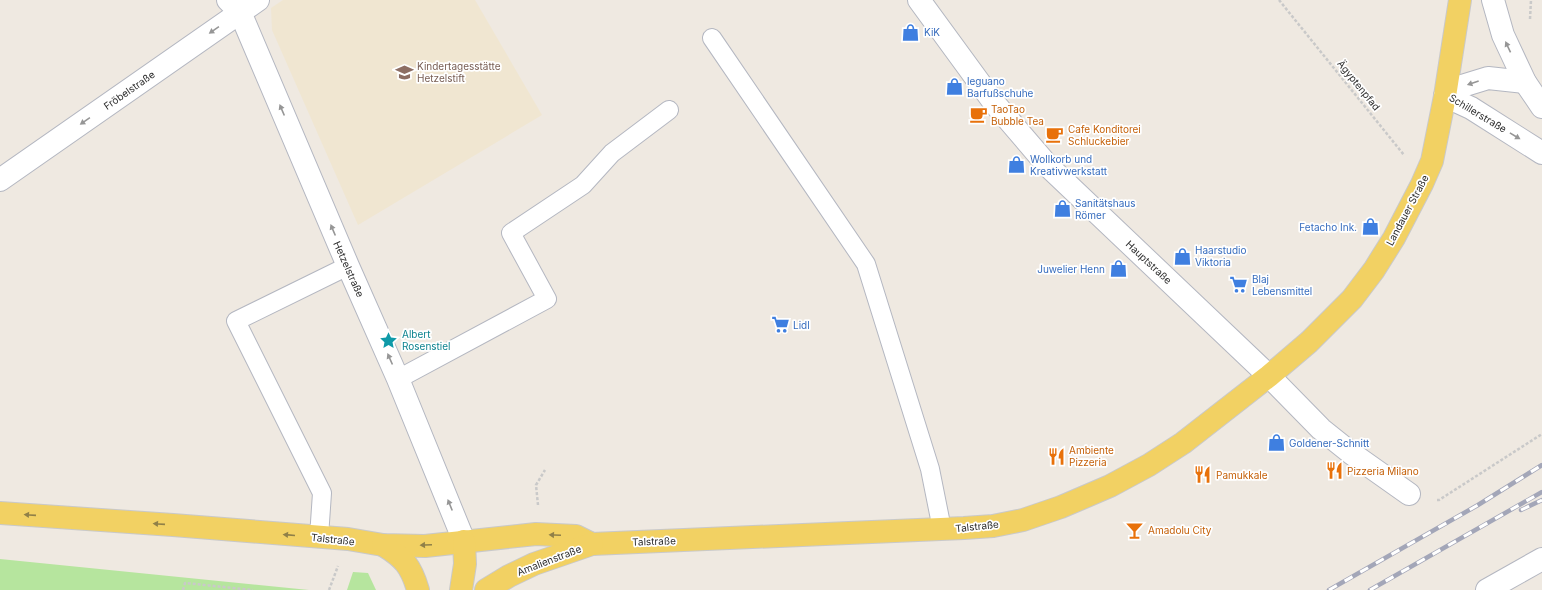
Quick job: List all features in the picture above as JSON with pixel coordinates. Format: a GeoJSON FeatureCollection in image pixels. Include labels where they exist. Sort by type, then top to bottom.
{"type":"FeatureCollection","features":[{"type":"Feature","properties":{"kind":"main road","name":"Landauer Straße"},"geometry":{"type":"LineString","coordinates":[[1269,376],[1309,342],[1352,299],[1374,270],[1394,238],[1422,184],[1432,162],[1445,96],[1460,0]]}},
{"type":"Feature","properties":{"kind":"main road","name":"Talstraße"},"geometry":{"type":"LineString","coordinates":[[0,513],[165,524],[348,539],[383,545],[425,546],[536,534],[576,536],[592,544],[993,526],[1023,520],[1061,507],[1110,486],[1149,465],[1183,443],[1269,376]]}},
{"type":"Feature","properties":{"kind":"main road"},"geometry":{"type":"LineString","coordinates":[[461,590],[465,564],[464,542]]}},
{"type":"Feature","properties":{"kind":"main road","name":"Amalienstraße"},"geometry":{"type":"LineString","coordinates":[[486,590],[508,576],[534,564],[592,544]]}},
{"type":"Feature","properties":{"kind":"main road"},"geometry":{"type":"LineString","coordinates":[[383,545],[399,555],[408,564],[418,590]]}},
{"type":"Feature","properties":{"kind":"street","name":"Hauptstraße"},"geometry":{"type":"LineString","coordinates":[[920,0],[995,104],[1048,166],[1269,376],[1321,428],[1351,453],[1409,494]]}},
{"type":"Feature","properties":{"kind":"street"},"geometry":{"type":"LineString","coordinates":[[1493,0],[1503,35],[1525,82],[1542,107]]}},
{"type":"Feature","properties":{"kind":"street","name":"Fröbelstraße"},"geometry":{"type":"LineString","coordinates":[[0,180],[242,4]]}},
{"type":"Feature","properties":{"kind":"street","name":"Hetzelstraße"},"geometry":{"type":"LineString","coordinates":[[242,4],[348,266],[398,379],[464,542]]}},
{"type":"Feature","properties":{"kind":"street","name":"Schillerstraße"},"geometry":{"type":"LineString","coordinates":[[1445,96],[1462,86],[1488,78],[1525,82]]}},
{"type":"Feature","properties":{"kind":"street","name":"Schillerstraße"},"geometry":{"type":"LineString","coordinates":[[1445,96],[1471,108],[1542,153]]}},
{"type":"Feature","properties":{"kind":"street"},"geometry":{"type":"LineString","coordinates":[[1486,590],[1542,559]]}},
{"type":"Feature","properties":{"kind":"lane"},"geometry":{"type":"LineString","coordinates":[[712,38],[866,264],[930,469],[942,529]]}},
{"type":"Feature","properties":{"kind":"lane"},"geometry":{"type":"LineString","coordinates":[[398,379],[547,299],[511,233],[583,185],[612,153],[669,110]]}},
{"type":"Feature","properties":{"kind":"lane"},"geometry":{"type":"LineString","coordinates":[[319,537],[322,493],[236,320],[348,266]]}},
{"type":"Feature","properties":{"kind":"path","name":"Ägyptenpfad"},"geometry":{"type":"LineString","coordinates":[[1279,0],[1403,154],[1422,184]]}},
{"type":"Feature","properties":{"kind":"path"},"geometry":{"type":"LineString","coordinates":[[1530,25],[1531,0]]}},
{"type":"Feature","properties":{"kind":"path"},"geometry":{"type":"LineString","coordinates":[[1409,494],[1439,500],[1542,434]]}},
{"type":"Feature","properties":{"kind":"path"},"geometry":{"type":"LineString","coordinates":[[536,534],[539,515],[536,484],[545,470]]}},
{"type":"Feature","properties":{"kind":"path"},"geometry":{"type":"LineString","coordinates":[[182,590],[185,583],[253,590]]}},
{"type":"Feature","properties":{"kind":"shaded area","name":"Kindertagesstätte Hetzelstift"},"geometry":{"type":"Polygon","coordinates":[[[283,0],[475,0],[542,115],[358,225],[272,30],[271,8],[283,0]]]}},
{"type":"Feature","properties":{"kind":"green space"},"geometry":{"type":"Polygon","coordinates":[[[0,559],[309,590],[0,590],[0,559]]]}},
{"type":"Feature","properties":{"kind":"green space"},"geometry":{"type":"Polygon","coordinates":[[[353,572],[368,573],[376,590],[347,590],[353,572]]]}},
{"type":"Feature","properties":{"kind":"railway"},"geometry":{"type":"LineString","coordinates":[[1329,590],[1478,505],[1542,465]]}},
{"type":"Feature","properties":{"kind":"railway"},"geometry":{"type":"LineString","coordinates":[[1370,590],[1542,492]]}},
{"type":"Feature","properties":{"kind":"railway"},"geometry":{"type":"LineString","coordinates":[[1521,510],[1542,500]]}},
{"type":"Feature","properties":{"kind":"place","name":"KiK"},"geometry":{"type":"Point","coordinates":[911,32]}},
{"type":"Feature","properties":{"kind":"place","name":"Kindertagesstätte Hetzelstift"},"geometry":{"type":"Point","coordinates":[404,72]}},
{"type":"Feature","properties":{"kind":"place","name":"leguano Barfußschuhe"},"geometry":{"type":"Point","coordinates":[954,87]}},
{"type":"Feature","properties":{"kind":"place","name":"TaoTao Bubble Tea"},"geometry":{"type":"Point","coordinates":[978,115]}},
{"type":"Feature","properties":{"kind":"place","name":"Cafe Konditorei Schluckebier"},"geometry":{"type":"Point","coordinates":[1055,135]}},
{"type":"Feature","properties":{"kind":"place","name":"Wollkorb und Kreativwerkstatt"},"geometry":{"type":"Point","coordinates":[1017,165]}},
{"type":"Feature","properties":{"kind":"place","name":"Sanitätshaus Römer"},"geometry":{"type":"Point","coordinates":[1062,209]}},
{"type":"Feature","properties":{"kind":"place","name":"Fetacho Ink."},"geometry":{"type":"Point","coordinates":[1370,227]}},
{"type":"Feature","properties":{"kind":"place","name":"Haarstudio Viktoria"},"geometry":{"type":"Point","coordinates":[1182,256]}},
{"type":"Feature","properties":{"kind":"place","name":"Juwelier Henn"},"geometry":{"type":"Point","coordinates":[1118,269]}},
{"type":"Feature","properties":{"kind":"place","name":"Blaj Lebensmittel"},"geometry":{"type":"Point","coordinates":[1239,285]}},
{"type":"Feature","properties":{"kind":"place","name":"Lidl"},"geometry":{"type":"Point","coordinates":[780,325]}},
{"type":"Feature","properties":{"kind":"place","name":"Albert Rosenstiel"},"geometry":{"type":"Point","coordinates":[389,340]}},
{"type":"Feature","properties":{"kind":"place","name":"Goldener-Schnitt"},"geometry":{"type":"Point","coordinates":[1276,443]}},
{"type":"Feature","properties":{"kind":"place","name":"Ambiente Pizzeria"},"geometry":{"type":"Point","coordinates":[1056,456]}},
{"type":"Feature","properties":{"kind":"place","name":"Pizzeria Milano"},"geometry":{"type":"Point","coordinates":[1334,471]}},
{"type":"Feature","properties":{"kind":"place","name":"Pamukkale"},"geometry":{"type":"Point","coordinates":[1203,475]}},
{"type":"Feature","properties":{"kind":"place","name":"Amadolu City"},"geometry":{"type":"Point","coordinates":[1135,530]}}]}
